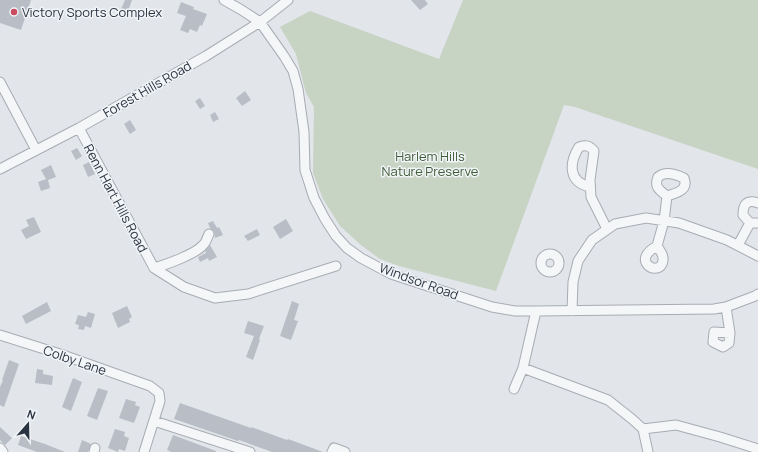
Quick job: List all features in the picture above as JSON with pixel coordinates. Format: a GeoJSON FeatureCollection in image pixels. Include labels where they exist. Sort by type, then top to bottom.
{"type":"FeatureCollection","features":[{"type":"Feature","properties":{"kind":"street","name":"Windsor Road"},"geometry":{"type":"LineString","coordinates":[[224,0],[260,22],[293,71],[298,89],[304,132],[306,170],[314,198],[336,236],[347,248],[361,258],[391,274],[492,307],[515,311],[536,312],[714,309],[726,307],[758,294]]}},
{"type":"Feature","properties":{"kind":"street","name":"Forest Hills Road"},"geometry":{"type":"LineString","coordinates":[[0,169],[79,128],[206,56],[260,22],[288,0]]}},
{"type":"Feature","properties":{"kind":"street"},"geometry":{"type":"LineString","coordinates":[[0,82],[36,150]]}},
{"type":"Feature","properties":{"kind":"street","name":"Renn Hart Hills Road"},"geometry":{"type":"LineString","coordinates":[[79,128],[154,268]]}},
{"type":"Feature","properties":{"kind":"street"},"geometry":{"type":"LineString","coordinates":[[590,187],[591,197],[607,229]]}},
{"type":"Feature","properties":{"kind":"street"},"geometry":{"type":"LineString","coordinates":[[657,246],[664,221],[667,196]]}},
{"type":"Feature","properties":{"kind":"street"},"geometry":{"type":"LineString","coordinates":[[738,245],[754,223],[743,215],[744,205],[748,202],[758,203]]}},
{"type":"Feature","properties":{"kind":"street"},"geometry":{"type":"LineString","coordinates":[[572,311],[573,282],[578,261],[592,240],[615,224],[646,218],[679,223],[727,240],[758,256]]}},
{"type":"Feature","properties":{"kind":"street"},"geometry":{"type":"LineString","coordinates":[[154,268],[195,251],[203,245],[209,234]]}},
{"type":"Feature","properties":{"kind":"street"},"geometry":{"type":"LineString","coordinates":[[154,268],[184,287],[215,298],[248,294],[336,266]]}},
{"type":"Feature","properties":{"kind":"street"},"geometry":{"type":"LineString","coordinates":[[559,266],[576,271]]}},
{"type":"Feature","properties":{"kind":"street"},"geometry":{"type":"LineString","coordinates":[[726,307],[730,334]]}},
{"type":"Feature","properties":{"kind":"street"},"geometry":{"type":"LineString","coordinates":[[514,389],[523,368],[536,312]]}},
{"type":"Feature","properties":{"kind":"street","name":"Colby Lane"},"geometry":{"type":"LineString","coordinates":[[0,337],[60,354],[150,386],[159,393],[160,401],[154,421]]}},
{"type":"Feature","properties":{"kind":"street"},"geometry":{"type":"LineString","coordinates":[[523,368],[608,400],[643,429],[648,452]]}},
{"type":"Feature","properties":{"kind":"street"},"geometry":{"type":"LineString","coordinates":[[144,452],[154,421],[250,452]]}},
{"type":"Feature","properties":{"kind":"street"},"geometry":{"type":"LineString","coordinates":[[643,429],[676,425],[758,449]]}},
{"type":"Feature","properties":{"kind":"street"},"geometry":{"type":"LineString","coordinates":[[0,448],[3,452]]}},
{"type":"Feature","properties":{"kind":"street"},"geometry":{"type":"LineString","coordinates":[[332,452],[334,448],[345,452]]}},
{"type":"Feature","properties":{"kind":"green space","name":"Harlem Hills Nature Preserve"},"geometry":{"type":"Polygon","coordinates":[[[463,0],[758,0],[758,169],[575,107],[564,105],[496,291],[399,266],[380,259],[361,245],[340,226],[323,199],[313,173],[314,107],[306,93],[296,54],[280,27],[310,11],[439,59],[463,0]]]}},
{"type":"Feature","properties":{"kind":"building","name":"Victory Sports Complex"},"geometry":{"type":"Polygon","coordinates":[[[0,0],[31,0],[21,30],[0,23],[0,0]]]}},
{"type":"Feature","properties":{"kind":"building"},"geometry":{"type":"Polygon","coordinates":[[[125,0],[132,0],[128,11],[121,9],[125,0]]]}},
{"type":"Feature","properties":{"kind":"building"},"geometry":{"type":"Polygon","coordinates":[[[411,0],[425,0],[428,4],[420,10],[411,0]]]}},
{"type":"Feature","properties":{"kind":"building"},"geometry":{"type":"Polygon","coordinates":[[[181,2],[194,7],[193,9],[207,14],[202,26],[200,25],[197,32],[190,29],[188,33],[180,30],[186,16],[177,13],[181,2]]]}},
{"type":"Feature","properties":{"kind":"building"},"geometry":{"type":"Polygon","coordinates":[[[245,91],[251,100],[242,106],[236,98],[245,91]]]}},
{"type":"Feature","properties":{"kind":"building"},"geometry":{"type":"Polygon","coordinates":[[[200,98],[205,106],[200,109],[195,101],[200,98]]]}},
{"type":"Feature","properties":{"kind":"building"},"geometry":{"type":"Polygon","coordinates":[[[215,112],[219,119],[213,122],[210,115],[215,112]]]}},
{"type":"Feature","properties":{"kind":"building"},"geometry":{"type":"Polygon","coordinates":[[[130,120],[136,130],[130,134],[124,124],[130,120]]]}},
{"type":"Feature","properties":{"kind":"building"},"geometry":{"type":"Polygon","coordinates":[[[77,148],[82,156],[76,160],[71,151],[77,148]]]}},
{"type":"Feature","properties":{"kind":"building"},"geometry":{"type":"Polygon","coordinates":[[[89,162],[95,174],[88,177],[83,165],[89,162]]]}},
{"type":"Feature","properties":{"kind":"building"},"geometry":{"type":"Polygon","coordinates":[[[51,165],[56,177],[48,180],[50,188],[41,191],[38,182],[46,179],[41,170],[51,165]]]}},
{"type":"Feature","properties":{"kind":"building"},"geometry":{"type":"Polygon","coordinates":[[[34,217],[41,232],[26,239],[21,230],[29,226],[26,220],[34,217]]]}},
{"type":"Feature","properties":{"kind":"building"},"geometry":{"type":"Polygon","coordinates":[[[286,219],[293,231],[280,239],[273,227],[286,219]]]}},
{"type":"Feature","properties":{"kind":"building"},"geometry":{"type":"Polygon","coordinates":[[[213,221],[217,228],[219,227],[223,235],[215,238],[214,231],[210,228],[208,223],[213,221]]]}},
{"type":"Feature","properties":{"kind":"building"},"geometry":{"type":"Polygon","coordinates":[[[257,229],[260,235],[248,241],[244,236],[257,229]]]}},
{"type":"Feature","properties":{"kind":"building"},"geometry":{"type":"Polygon","coordinates":[[[210,245],[217,257],[209,261],[208,258],[200,262],[198,257],[206,253],[205,251],[210,245]]]}},
{"type":"Feature","properties":{"kind":"building"},"geometry":{"type":"Polygon","coordinates":[[[292,301],[299,304],[294,320],[298,321],[291,340],[280,336],[292,301]]]}},
{"type":"Feature","properties":{"kind":"building"},"geometry":{"type":"Polygon","coordinates":[[[47,302],[51,311],[26,324],[22,316],[47,302]]]}},
{"type":"Feature","properties":{"kind":"building"},"geometry":{"type":"Polygon","coordinates":[[[127,306],[132,317],[129,319],[130,322],[118,328],[112,313],[127,306]]]}},
{"type":"Feature","properties":{"kind":"building"},"geometry":{"type":"Polygon","coordinates":[[[88,312],[95,314],[91,328],[85,326],[84,330],[78,329],[79,325],[75,324],[78,315],[86,317],[88,312]]]}},
{"type":"Feature","properties":{"kind":"building"},"geometry":{"type":"Polygon","coordinates":[[[248,321],[264,326],[253,360],[246,357],[254,336],[244,333],[248,321]]]}},
{"type":"Feature","properties":{"kind":"building"},"geometry":{"type":"Polygon","coordinates":[[[9,360],[19,364],[4,407],[0,405],[0,387],[9,360]]]}},
{"type":"Feature","properties":{"kind":"building"},"geometry":{"type":"Polygon","coordinates":[[[37,369],[43,370],[43,374],[53,376],[52,385],[35,383],[37,369]]]}},
{"type":"Feature","properties":{"kind":"building"},"geometry":{"type":"Polygon","coordinates":[[[73,378],[82,382],[71,411],[62,407],[73,378]]]}},
{"type":"Feature","properties":{"kind":"building"},"geometry":{"type":"Polygon","coordinates":[[[98,388],[108,391],[97,420],[87,416],[98,388]]]}},
{"type":"Feature","properties":{"kind":"building"},"geometry":{"type":"Polygon","coordinates":[[[126,399],[136,402],[135,405],[140,407],[134,423],[119,418],[126,399]]]}},
{"type":"Feature","properties":{"kind":"building"},"geometry":{"type":"Polygon","coordinates":[[[180,403],[323,452],[272,452],[239,440],[238,441],[174,419],[180,403]]]}},
{"type":"Feature","properties":{"kind":"building"},"geometry":{"type":"Polygon","coordinates":[[[0,427],[12,438],[5,445],[0,440],[0,427]]]}},
{"type":"Feature","properties":{"kind":"building"},"geometry":{"type":"Polygon","coordinates":[[[115,429],[125,432],[124,436],[129,438],[125,451],[119,449],[118,452],[108,448],[115,429]]]}},
{"type":"Feature","properties":{"kind":"building"},"geometry":{"type":"Polygon","coordinates":[[[173,435],[216,452],[171,452],[167,450],[173,435]]]}},
{"type":"Feature","properties":{"kind":"building"},"geometry":{"type":"Polygon","coordinates":[[[21,436],[65,452],[37,452],[18,445],[21,436]]]}},
{"type":"Feature","properties":{"kind":"building"},"geometry":{"type":"Polygon","coordinates":[[[82,440],[91,444],[88,452],[78,452],[82,440]]]}},
{"type":"Feature","properties":{"kind":"place","name":"Victory Sports Complex"},"geometry":{"type":"Point","coordinates":[14,12]}}]}
